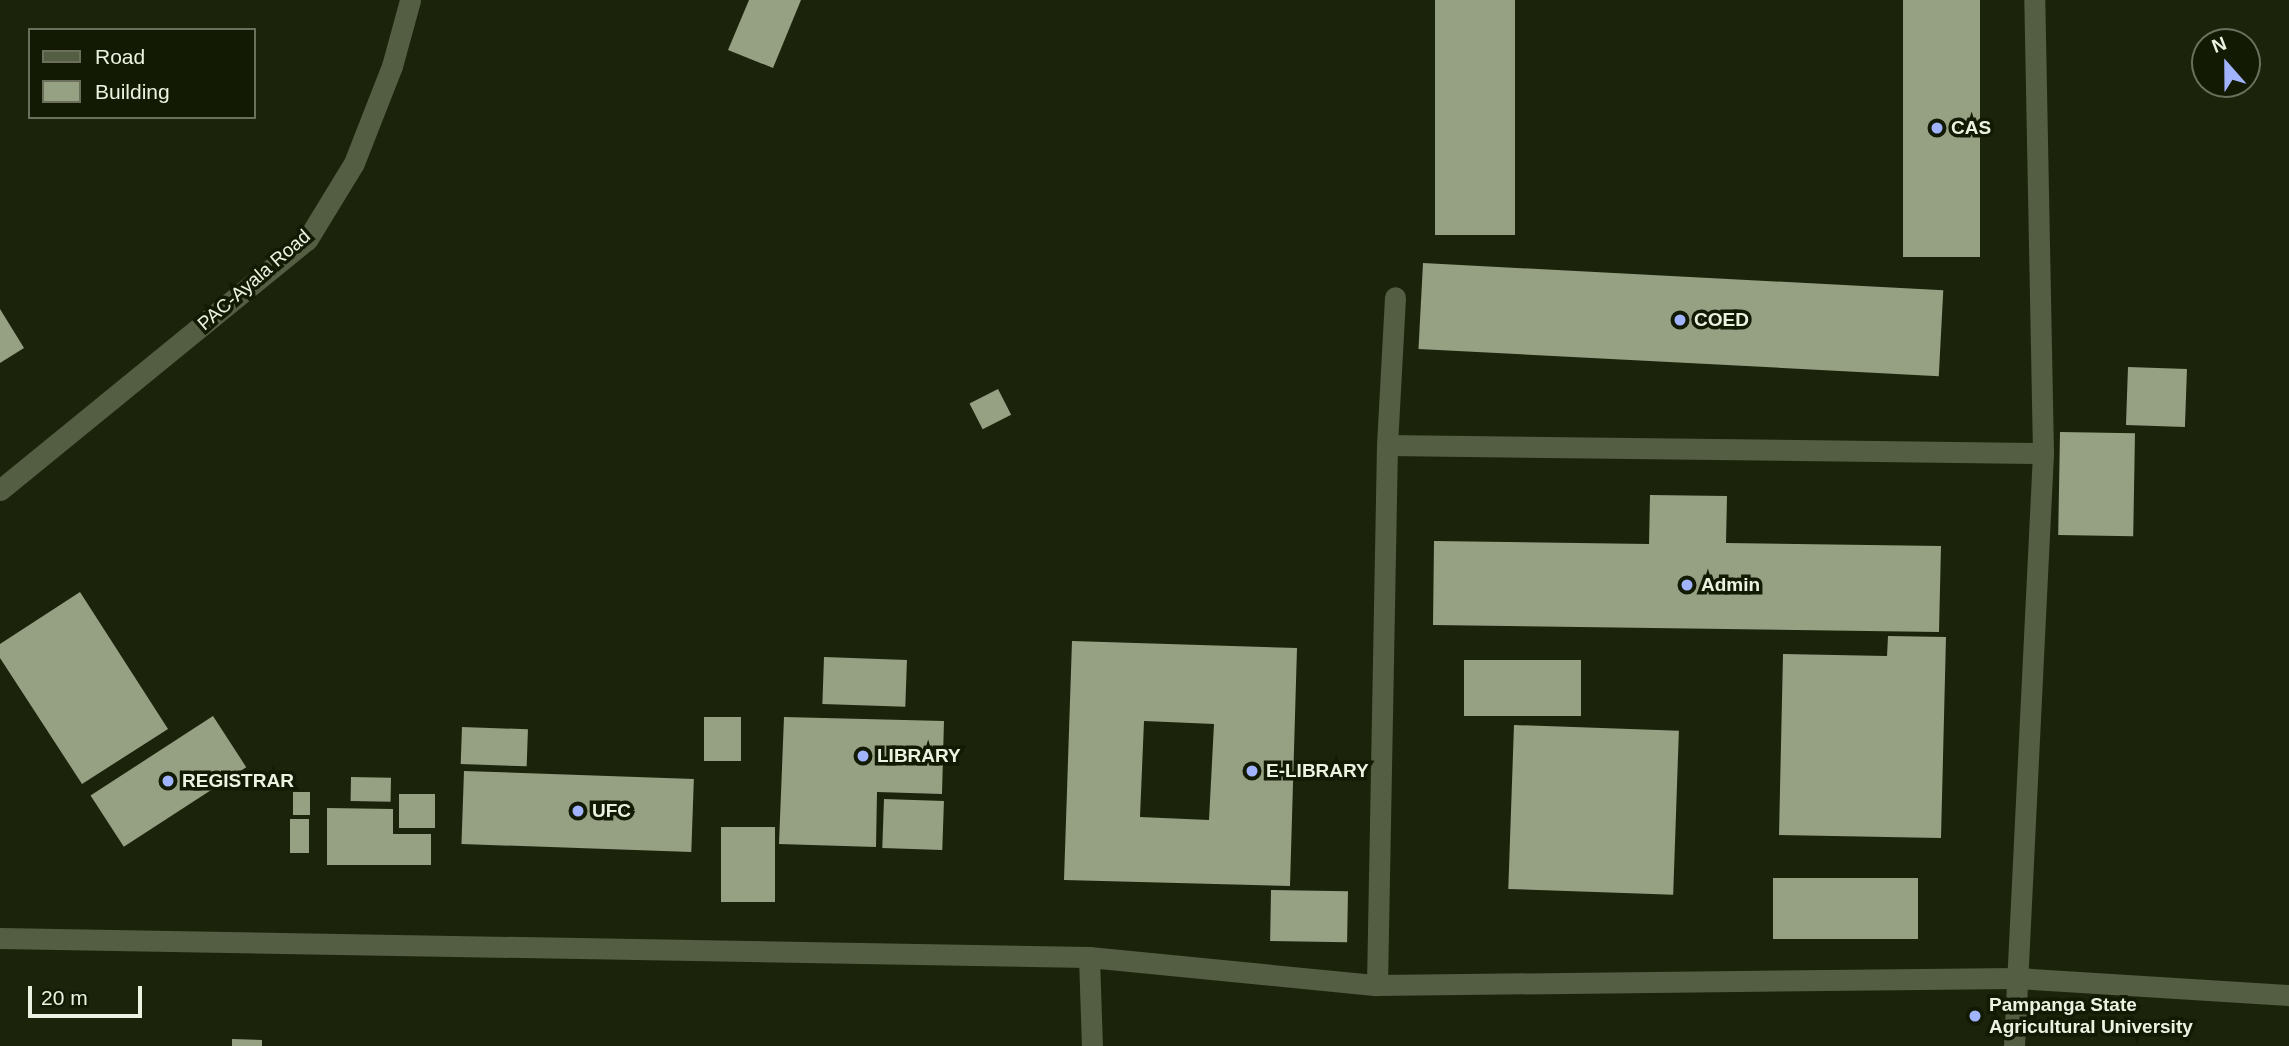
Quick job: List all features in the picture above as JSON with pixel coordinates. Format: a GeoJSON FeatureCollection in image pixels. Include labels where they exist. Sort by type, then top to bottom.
{"type":"FeatureCollection","features":[{"type":"Feature","properties":{"kind":"street","name":"PAC-Ayala Road"},"geometry":{"type":"LineString","coordinates":[[0,490],[307,240],[354,163],[392,66],[410,0]]}},
{"type":"Feature","properties":{"kind":"street"},"geometry":{"type":"LineString","coordinates":[[2014,1046],[2043,453],[2034,0]]}},
{"type":"Feature","properties":{"kind":"street"},"geometry":{"type":"LineString","coordinates":[[1377,985],[1387,445],[1395,297]]}},
{"type":"Feature","properties":{"kind":"street"},"geometry":{"type":"LineString","coordinates":[[1387,445],[2043,453]]}},
{"type":"Feature","properties":{"kind":"street"},"geometry":{"type":"LineString","coordinates":[[0,938],[1089,957],[1377,985],[2016,978],[2289,995]]}},
{"type":"Feature","properties":{"kind":"street"},"geometry":{"type":"LineString","coordinates":[[1089,957],[1092,1046]]}},
{"type":"Feature","properties":{"kind":"building"},"geometry":{"type":"Polygon","coordinates":[[[749,0],[801,0],[773,68],[728,50],[749,0]]]}},
{"type":"Feature","properties":{"kind":"building"},"geometry":{"type":"Polygon","coordinates":[[[1435,0],[1515,0],[1515,235],[1435,235],[1435,0]]]}},
{"type":"Feature","properties":{"kind":"building","name":"CAS"},"geometry":{"type":"Polygon","coordinates":[[[1903,0],[1980,0],[1980,257],[1903,257],[1903,0]]]}},
{"type":"Feature","properties":{"kind":"building","name":"COED"},"geometry":{"type":"Polygon","coordinates":[[[1423,263],[1943,290],[1939,376],[1418,349],[1423,263]]]}},
{"type":"Feature","properties":{"kind":"building"},"geometry":{"type":"Polygon","coordinates":[[[0,309],[24,348],[0,363],[0,309]]]}},
{"type":"Feature","properties":{"kind":"building"},"geometry":{"type":"Polygon","coordinates":[[[2128,367],[2187,369],[2185,427],[2126,425],[2128,367]]]}},
{"type":"Feature","properties":{"kind":"building"},"geometry":{"type":"Polygon","coordinates":[[[998,389],[1011,415],[983,429],[969,404],[998,389]]]}},
{"type":"Feature","properties":{"kind":"building"},"geometry":{"type":"Polygon","coordinates":[[[2060,432],[2135,433],[2133,536],[2058,535],[2060,432]]]}},
{"type":"Feature","properties":{"kind":"building","name":"Admin"},"geometry":{"type":"Polygon","coordinates":[[[1650,495],[1727,496],[1726,543],[1941,546],[1939,632],[1433,625],[1434,541],[1649,544],[1650,495]]]}},
{"type":"Feature","properties":{"kind":"building"},"geometry":{"type":"Polygon","coordinates":[[[80,592],[168,729],[82,784],[0,658],[0,644],[80,592]]]}},
{"type":"Feature","properties":{"kind":"building"},"geometry":{"type":"Polygon","coordinates":[[[1888,636],[1946,637],[1941,838],[1779,835],[1783,654],[1887,656],[1888,636]]]}},
{"type":"Feature","properties":{"kind":"building","name":"E-LIBRARY"},"geometry":{"type":"Polygon","coordinates":[[[1072,641],[1297,648],[1290,886],[1064,880],[1072,641]],[[1144,721],[1140,817],[1209,820],[1214,724],[1144,721]]]}},
{"type":"Feature","properties":{"kind":"building"},"geometry":{"type":"Polygon","coordinates":[[[824,657],[907,660],[905,707],[822,704],[824,657]]]}},
{"type":"Feature","properties":{"kind":"building"},"geometry":{"type":"Polygon","coordinates":[[[1464,660],[1581,660],[1581,716],[1464,716],[1464,660]]]}},
{"type":"Feature","properties":{"kind":"building","name":"REGISTRAR"},"geometry":{"type":"Polygon","coordinates":[[[213,716],[246,767],[124,847],[91,796],[213,716]]]}},
{"type":"Feature","properties":{"kind":"building"},"geometry":{"type":"Polygon","coordinates":[[[704,717],[741,717],[741,761],[704,761],[704,717]]]}},
{"type":"Feature","properties":{"kind":"building","name":"LIBRARY"},"geometry":{"type":"Polygon","coordinates":[[[784,717],[944,721],[942,794],[877,792],[876,847],[779,844],[784,717]]]}},
{"type":"Feature","properties":{"kind":"building"},"geometry":{"type":"Polygon","coordinates":[[[1514,725],[1679,731],[1673,895],[1508,889],[1514,725]]]}},
{"type":"Feature","properties":{"kind":"building"},"geometry":{"type":"Polygon","coordinates":[[[462,727],[528,729],[527,766],[461,764],[462,727]]]}},
{"type":"Feature","properties":{"kind":"building","name":"UFC"},"geometry":{"type":"Polygon","coordinates":[[[464,771],[694,779],[691,852],[461,844],[464,771]]]}},
{"type":"Feature","properties":{"kind":"building"},"geometry":{"type":"Polygon","coordinates":[[[351,777],[391,778],[391,802],[351,801],[351,777]]]}},
{"type":"Feature","properties":{"kind":"building"},"geometry":{"type":"Polygon","coordinates":[[[293,792],[310,792],[310,815],[293,815],[293,792]]]}},
{"type":"Feature","properties":{"kind":"building"},"geometry":{"type":"Polygon","coordinates":[[[399,794],[435,794],[435,828],[399,828],[399,794]]]}},
{"type":"Feature","properties":{"kind":"building"},"geometry":{"type":"Polygon","coordinates":[[[884,799],[944,801],[942,850],[882,848],[884,799]]]}},
{"type":"Feature","properties":{"kind":"building"},"geometry":{"type":"Polygon","coordinates":[[[327,808],[393,809],[393,834],[431,834],[431,865],[327,865],[327,808]]]}},
{"type":"Feature","properties":{"kind":"building"},"geometry":{"type":"Polygon","coordinates":[[[290,819],[309,819],[309,853],[290,853],[290,819]]]}},
{"type":"Feature","properties":{"kind":"building"},"geometry":{"type":"Polygon","coordinates":[[[721,827],[775,827],[775,902],[721,902],[721,827]]]}},
{"type":"Feature","properties":{"kind":"building"},"geometry":{"type":"Polygon","coordinates":[[[1773,878],[1918,878],[1918,939],[1773,939],[1773,878]]]}},
{"type":"Feature","properties":{"kind":"building"},"geometry":{"type":"Polygon","coordinates":[[[1271,890],[1348,891],[1347,942],[1270,941],[1271,890]]]}},
{"type":"Feature","properties":{"kind":"building"},"geometry":{"type":"Polygon","coordinates":[[[232,1039],[262,1040],[262,1046],[232,1046],[232,1039]]]}},
{"type":"Feature","properties":{"kind":"place","name":"CAS"},"geometry":{"type":"Point","coordinates":[1937,128]}},
{"type":"Feature","properties":{"kind":"place","name":"COED"},"geometry":{"type":"Point","coordinates":[1680,320]}},
{"type":"Feature","properties":{"kind":"place","name":"Admin"},"geometry":{"type":"Point","coordinates":[1687,585]}},
{"type":"Feature","properties":{"kind":"place","name":"LIBRARY"},"geometry":{"type":"Point","coordinates":[863,756]}},
{"type":"Feature","properties":{"kind":"place","name":"E-LIBRARY"},"geometry":{"type":"Point","coordinates":[1252,771]}},
{"type":"Feature","properties":{"kind":"place","name":"REGISTRAR"},"geometry":{"type":"Point","coordinates":[168,781]}},
{"type":"Feature","properties":{"kind":"place","name":"UFC"},"geometry":{"type":"Point","coordinates":[578,811]}},
{"type":"Feature","properties":{"kind":"place","name":"Pampanga State Agricultural University"},"geometry":{"type":"Point","coordinates":[1975,1016]}}]}
